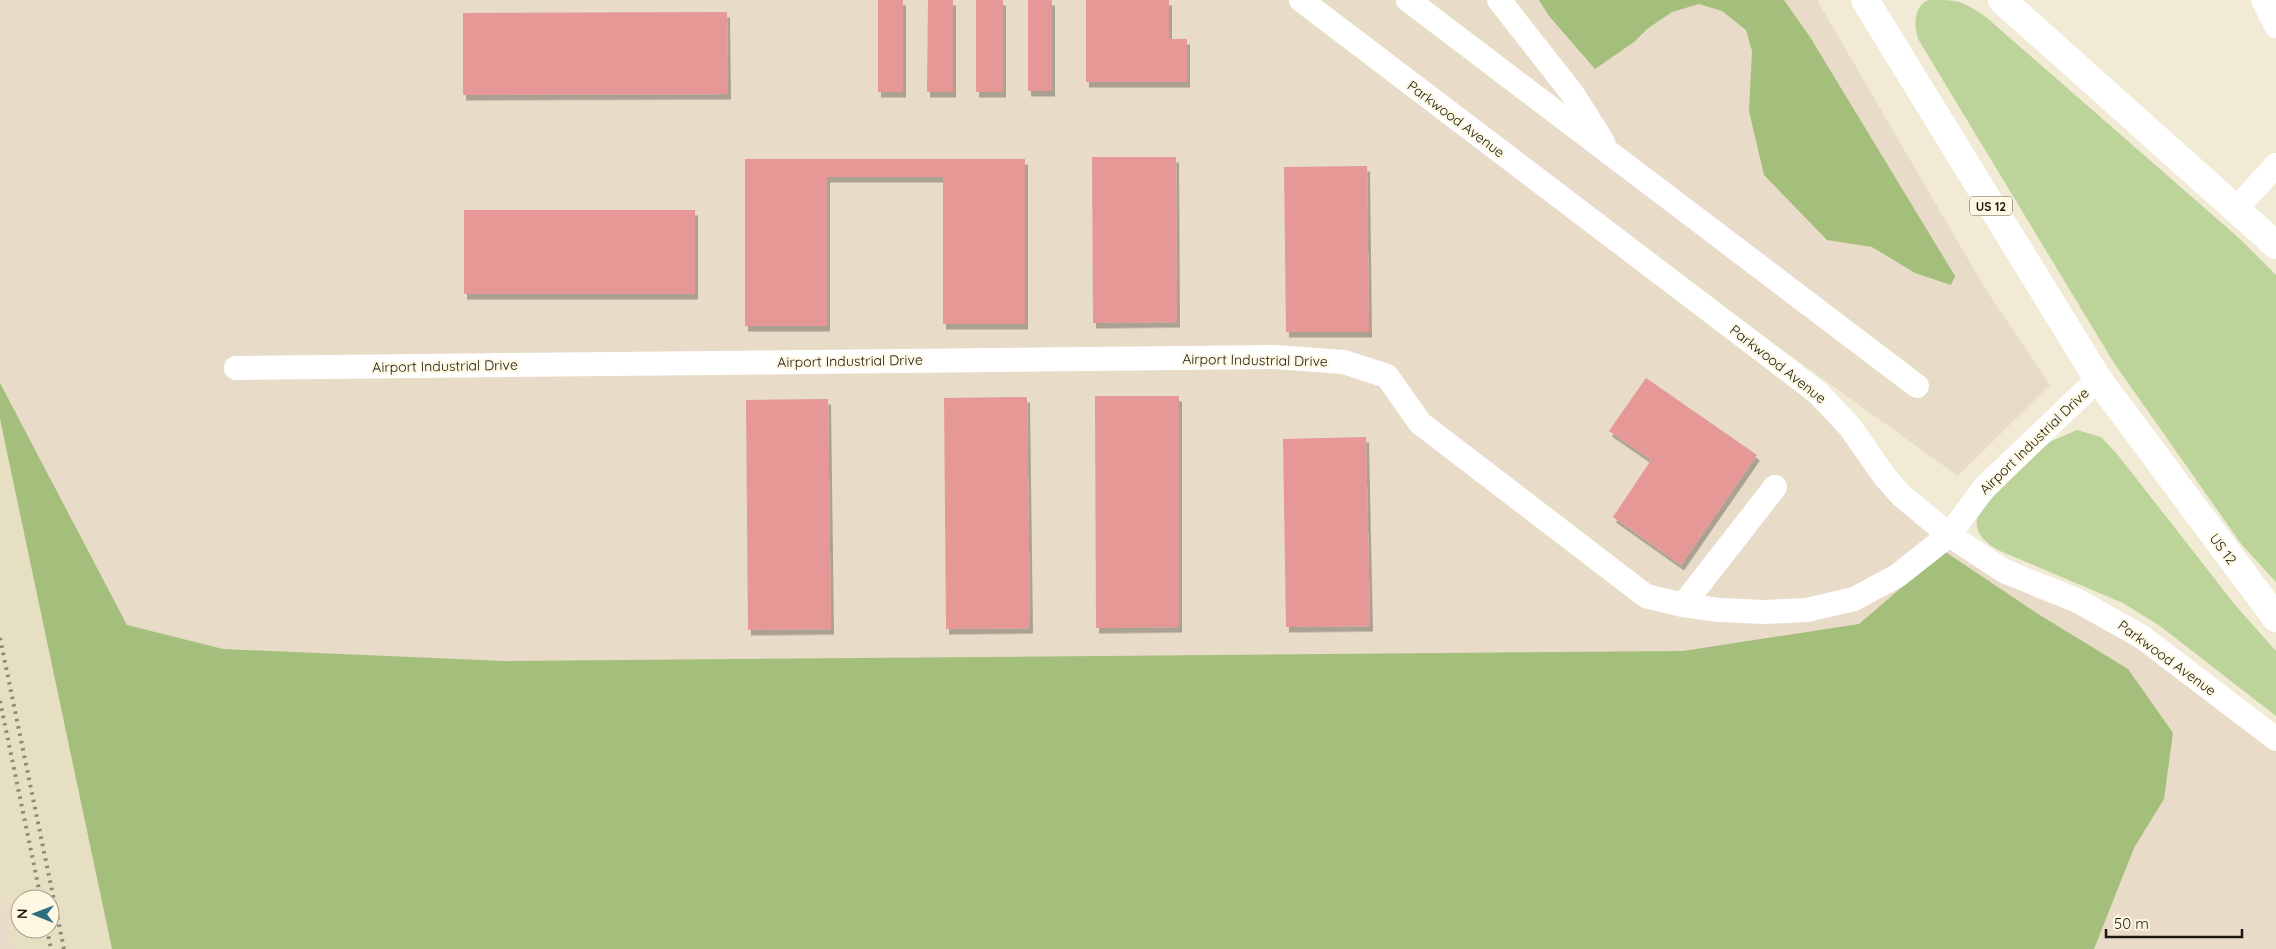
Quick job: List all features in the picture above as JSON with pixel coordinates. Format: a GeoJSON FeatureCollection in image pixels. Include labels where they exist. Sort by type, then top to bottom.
{"type":"FeatureCollection","features":[{"type":"Feature","properties":{"kind":"highway","name":"US 12"},"geometry":{"type":"LineString","coordinates":[[1865,0],[1886,31],[2098,379],[2276,618]]}},
{"type":"Feature","properties":{"kind":"highway"},"geometry":{"type":"LineString","coordinates":[[1886,31],[1890,0]]}},
{"type":"Feature","properties":{"kind":"highway"},"geometry":{"type":"LineString","coordinates":[[2002,0],[2276,245]]}},
{"type":"Feature","properties":{"kind":"street","name":"Parkwood Avenue"},"geometry":{"type":"LineString","coordinates":[[1301,0],[1817,392],[1850,427],[1902,496],[1949,535],[2004,571],[2076,600],[2142,637],[2276,739]]}},
{"type":"Feature","properties":{"kind":"street"},"geometry":{"type":"LineString","coordinates":[[1408,0],[1917,386]]}},
{"type":"Feature","properties":{"kind":"street"},"geometry":{"type":"LineString","coordinates":[[1499,0],[1572,93],[1611,155]]}},
{"type":"Feature","properties":{"kind":"street"},"geometry":{"type":"LineString","coordinates":[[2263,0],[2276,26]]}},
{"type":"Feature","properties":{"kind":"street"},"geometry":{"type":"LineString","coordinates":[[2236,209],[2276,165]]}},
{"type":"Feature","properties":{"kind":"street","name":"Airport Industrial Drive"},"geometry":{"type":"LineString","coordinates":[[236,368],[1274,357],[1344,362],[1387,376],[1420,422],[1646,596],[1683,606],[1765,612],[1807,610],[1854,599],[1897,576],[1949,535],[1985,487],[2098,379]]}},
{"type":"Feature","properties":{"kind":"street"},"geometry":{"type":"LineString","coordinates":[[1683,606],[1775,486]]}},
{"type":"Feature","properties":{"kind":"shaded area"},"geometry":{"type":"Polygon","coordinates":[[[0,0],[1817,0],[1986,290],[2050,385],[1958,476],[1400,75],[1818,409],[1840,433],[1866,471],[1879,485],[1901,506],[1981,570],[2036,598],[2081,615],[2114,631],[2181,678],[2276,751],[2276,949],[112,949],[0,419],[0,0]]]}},
{"type":"Feature","properties":{"kind":"shaded area"},"geometry":{"type":"Polygon","coordinates":[[[0,389],[113,949],[13,949],[11,939],[60,939],[60,889],[10,889],[10,935],[0,888],[0,389]]]}},
{"type":"Feature","properties":{"kind":"shaded area"},"geometry":{"type":"Polygon","coordinates":[[[0,888],[13,949],[0,949],[0,888]]]}},
{"type":"Feature","properties":{"kind":"green space"},"geometry":{"type":"Polygon","coordinates":[[[1539,0],[1784,0],[1810,37],[1955,276],[1951,285],[1915,273],[1872,247],[1827,240],[1764,175],[1749,111],[1752,51],[1746,30],[1722,11],[1699,4],[1672,12],[1647,29],[1634,42],[1595,69],[1549,16],[1539,0]]]}},
{"type":"Feature","properties":{"kind":"green space"},"geometry":{"type":"Polygon","coordinates":[[[1928,0],[1960,2],[1987,18],[2240,239],[2276,275],[2276,582],[2242,545],[2114,363],[1918,39],[1916,28],[1917,12],[1923,3],[1928,0]]]}},
{"type":"Feature","properties":{"kind":"green space"},"geometry":{"type":"Polygon","coordinates":[[[0,383],[127,625],[223,649],[504,661],[1683,651],[1859,624],[1944,551],[2038,614],[2128,669],[2173,733],[2164,799],[2134,848],[2094,949],[112,949],[0,419],[0,383]]]}},
{"type":"Feature","properties":{"kind":"green space"},"geometry":{"type":"Polygon","coordinates":[[[2077,430],[2101,437],[2117,454],[2236,606],[2276,651],[2276,716],[2160,626],[2123,603],[2000,551],[1981,536],[1977,526],[1978,512],[2047,443],[2077,430]]]}},
{"type":"Feature","properties":{"kind":"building"},"geometry":{"type":"Polygon","coordinates":[[[878,0],[903,0],[903,92],[878,92],[878,0]]]}},
{"type":"Feature","properties":{"kind":"building"},"geometry":{"type":"Polygon","coordinates":[[[928,0],[953,0],[953,92],[927,92],[928,0]]]}},
{"type":"Feature","properties":{"kind":"building"},"geometry":{"type":"Polygon","coordinates":[[[976,0],[1003,0],[1003,92],[976,92],[976,0]]]}},
{"type":"Feature","properties":{"kind":"building"},"geometry":{"type":"Polygon","coordinates":[[[1028,0],[1052,0],[1052,91],[1028,91],[1028,0]]]}},
{"type":"Feature","properties":{"kind":"building"},"geometry":{"type":"Polygon","coordinates":[[[1086,0],[1169,0],[1169,39],[1187,39],[1187,82],[1086,82],[1086,0]]]}},
{"type":"Feature","properties":{"kind":"building"},"geometry":{"type":"Polygon","coordinates":[[[727,12],[728,94],[463,95],[463,13],[727,12]]]}},
{"type":"Feature","properties":{"kind":"building"},"geometry":{"type":"Polygon","coordinates":[[[1092,157],[1176,157],[1177,322],[1093,323],[1092,157]]]}},
{"type":"Feature","properties":{"kind":"building"},"geometry":{"type":"Polygon","coordinates":[[[745,159],[1025,159],[1025,324],[943,324],[943,177],[827,177],[827,326],[745,326],[745,159]]]}},
{"type":"Feature","properties":{"kind":"building"},"geometry":{"type":"Polygon","coordinates":[[[1367,166],[1369,332],[1286,332],[1284,167],[1367,166]]]}},
{"type":"Feature","properties":{"kind":"building"},"geometry":{"type":"Polygon","coordinates":[[[464,210],[695,210],[695,294],[464,294],[464,210]]]}},
{"type":"Feature","properties":{"kind":"building"},"geometry":{"type":"Polygon","coordinates":[[[1646,378],[1757,455],[1681,565],[1613,517],[1651,460],[1609,431],[1646,378]]]}},
{"type":"Feature","properties":{"kind":"building"},"geometry":{"type":"Polygon","coordinates":[[[1095,396],[1179,396],[1179,627],[1096,628],[1095,396]]]}},
{"type":"Feature","properties":{"kind":"building"},"geometry":{"type":"Polygon","coordinates":[[[1027,397],[1030,628],[946,629],[944,398],[1027,397]]]}},
{"type":"Feature","properties":{"kind":"building"},"geometry":{"type":"Polygon","coordinates":[[[828,399],[831,629],[748,630],[746,400],[828,399]]]}},
{"type":"Feature","properties":{"kind":"building"},"geometry":{"type":"Polygon","coordinates":[[[1366,437],[1370,626],[1286,627],[1283,439],[1366,437]]]}},
{"type":"Feature","properties":{"kind":"railway"},"geometry":{"type":"LineString","coordinates":[[0,638],[64,949]]}},
{"type":"Feature","properties":{"kind":"railway"},"geometry":{"type":"LineString","coordinates":[[0,701],[39,889]]}},
{"type":"Feature","properties":{"kind":"railway"},"geometry":{"type":"LineString","coordinates":[[49,939],[51,949]]}}]}
